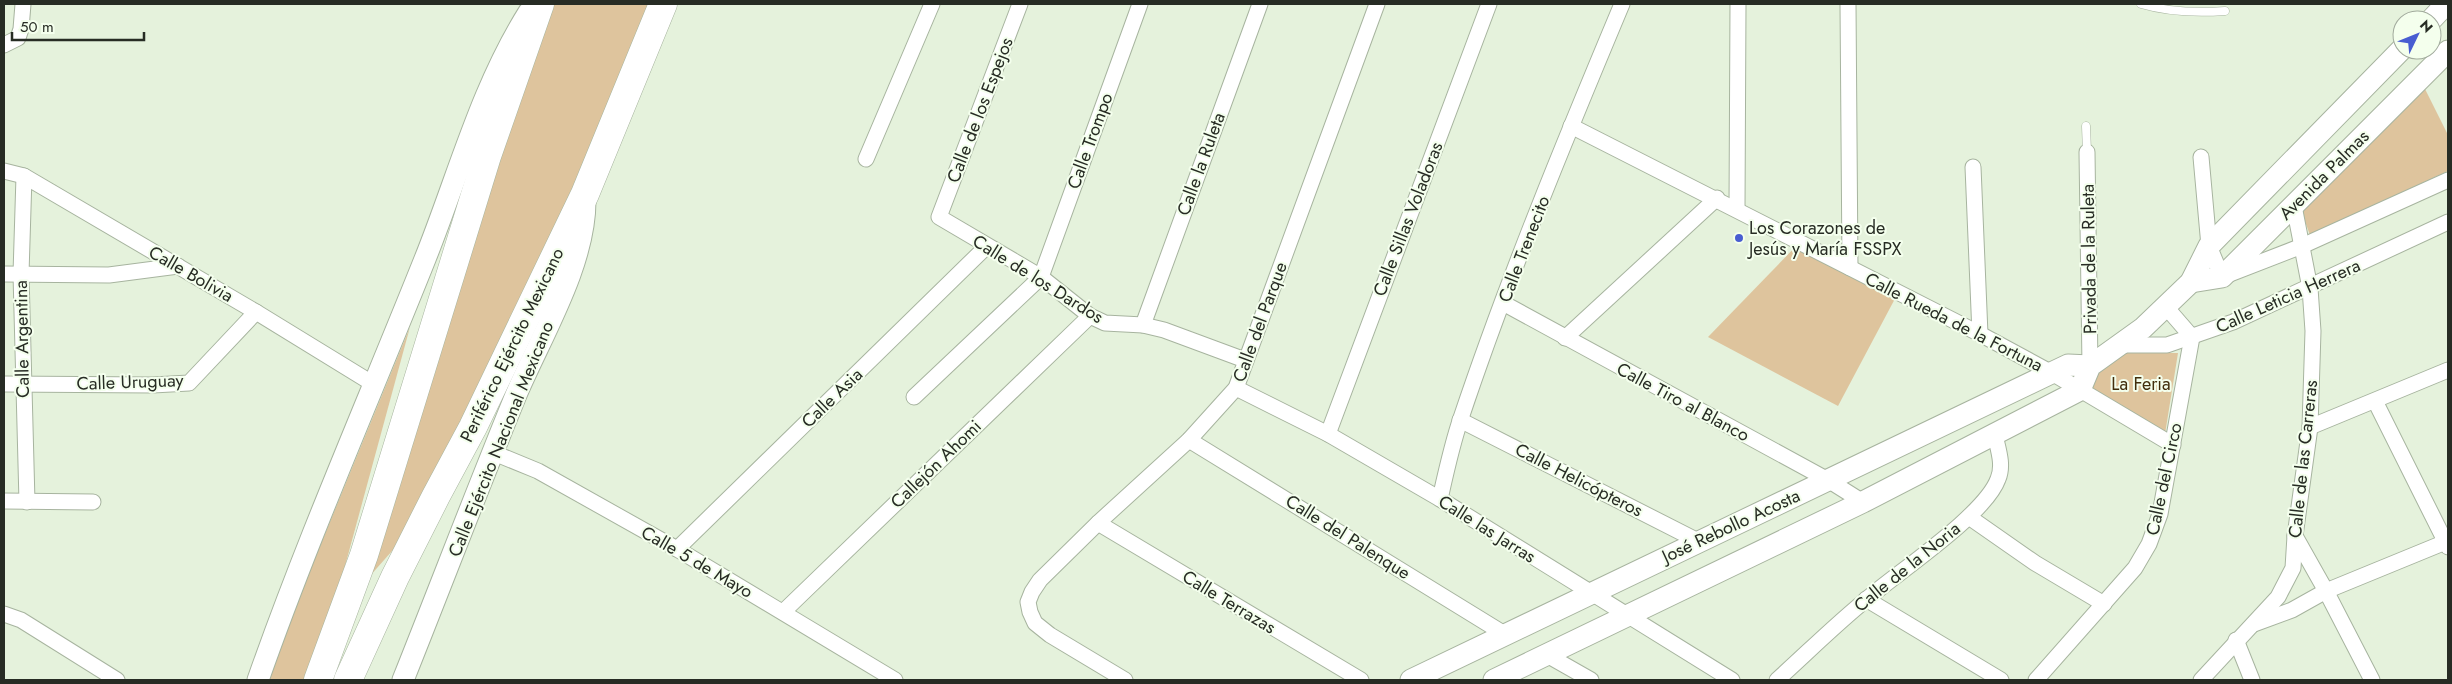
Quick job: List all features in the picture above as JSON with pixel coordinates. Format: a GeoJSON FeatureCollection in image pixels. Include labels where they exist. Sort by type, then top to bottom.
{"type":"FeatureCollection","features":[{"type":"Feature","properties":{"kind":"highway"},"geometry":{"type":"LineString","coordinates":[[318,680],[364,555],[488,156],[540,4]]}},
{"type":"Feature","properties":{"kind":"highway","name":"Periférico Ejército Mexicano"},"geometry":{"type":"LineString","coordinates":[[348,680],[395,577],[473,427],[585,194],[663,4]]}},
{"type":"Feature","properties":{"kind":"main road"},"geometry":{"type":"LineString","coordinates":[[258,680],[284,608],[450,198],[485,99],[508,47],[534,4]]}},
{"type":"Feature","properties":{"kind":"main road","name":"Avenida Palmas"},"geometry":{"type":"LineString","coordinates":[[2222,277],[2448,51]]}},
{"type":"Feature","properties":{"kind":"main road","name":"Avenida Palmas"},"geometry":{"type":"LineString","coordinates":[[2090,366],[2120,345],[2166,307],[2191,282],[2209,246],[2392,59]]}},
{"type":"Feature","properties":{"kind":"main road"},"geometry":{"type":"LineString","coordinates":[[2364,88],[2387,112]]}},
{"type":"Feature","properties":{"kind":"main road","name":"Calle Ejército Nacional Mexicano"},"geometry":{"type":"LineString","coordinates":[[403,680],[578,250],[585,222],[585,194]]}},
{"type":"Feature","properties":{"kind":"main road"},"geometry":{"type":"LineString","coordinates":[[2191,282],[2222,277]]}},
{"type":"Feature","properties":{"kind":"main road"},"geometry":{"type":"LineString","coordinates":[[2052,373],[2068,365],[2090,366],[2080,390]]}},
{"type":"Feature","properties":{"kind":"main road","name":"José Rebollo Acosta"},"geometry":{"type":"LineString","coordinates":[[1411,680],[2052,373]]}},
{"type":"Feature","properties":{"kind":"main road","name":"José Rebollo Acosta"},"geometry":{"type":"LineString","coordinates":[[1494,680],[1863,502],[2080,390]]}},
{"type":"Feature","properties":{"kind":"street"},"geometry":{"type":"LineString","coordinates":[[4,45],[18,38],[21,29],[23,4]]}},
{"type":"Feature","properties":{"kind":"street"},"geometry":{"type":"LineString","coordinates":[[866,159],[932,4]]}},
{"type":"Feature","properties":{"kind":"street","name":"Calle de los Espejos"},"geometry":{"type":"LineString","coordinates":[[939,217],[1020,4]]}},
{"type":"Feature","properties":{"kind":"street","name":"Calle Trompo"},"geometry":{"type":"LineString","coordinates":[[1041,277],[1140,4]]}},
{"type":"Feature","properties":{"kind":"street","name":"Calle la Ruleta"},"geometry":{"type":"LineString","coordinates":[[1142,325],[1260,4]]}},
{"type":"Feature","properties":{"kind":"street","name":"Calle del Parque"},"geometry":{"type":"LineString","coordinates":[[1124,680],[1050,636],[1035,622],[1028,602],[1040,580],[1098,523],[1189,440],[1236,388],[1378,4]]}},
{"type":"Feature","properties":{"kind":"street","name":"Calle Sillas Voladoras"},"geometry":{"type":"LineString","coordinates":[[1328,434],[1489,4]]}},
{"type":"Feature","properties":{"kind":"street","name":"Calle Trenecito"},"geometry":{"type":"LineString","coordinates":[[1440,499],[1460,420],[1503,303],[1571,126],[1622,4]]}},
{"type":"Feature","properties":{"kind":"street"},"geometry":{"type":"LineString","coordinates":[[1737,208],[1738,4]]}},
{"type":"Feature","properties":{"kind":"street"},"geometry":{"type":"LineString","coordinates":[[1848,4],[1850,268]]}},
{"type":"Feature","properties":{"kind":"street","name":"Calle Rueda de la Fortuna"},"geometry":{"type":"LineString","coordinates":[[1571,126],[1737,208],[1980,334],[2052,373],[2172,445]]}},
{"type":"Feature","properties":{"kind":"street","name":"Privada de la Ruleta"},"geometry":{"type":"LineString","coordinates":[[2087,152],[2090,366]]}},
{"type":"Feature","properties":{"kind":"street"},"geometry":{"type":"LineString","coordinates":[[2201,156],[2209,246],[2222,277],[2302,246],[2448,180]]}},
{"type":"Feature","properties":{"kind":"street"},"geometry":{"type":"LineString","coordinates":[[1973,167],[1980,334]]}},
{"type":"Feature","properties":{"kind":"street","name":"Calle Bolivia"},"geometry":{"type":"LineString","coordinates":[[4,170],[24,176],[256,312],[375,385]]}},
{"type":"Feature","properties":{"kind":"street","name":"Calle Argentina"},"geometry":{"type":"LineString","coordinates":[[24,176],[21,274],[27,502]]}},
{"type":"Feature","properties":{"kind":"street"},"geometry":{"type":"LineString","coordinates":[[1565,338],[1717,198]]}},
{"type":"Feature","properties":{"kind":"street","name":"Calle de las Carreras"},"geometry":{"type":"LineString","coordinates":[[2201,680],[2236,640],[2278,597],[2292,568],[2310,427],[2313,331],[2310,288],[2294,206]]}},
{"type":"Feature","properties":{"kind":"street","name":"Calle de los Dardos"},"geometry":{"type":"LineString","coordinates":[[939,217],[1041,277],[1090,316],[1105,323],[1142,325],[1212,346],[1246,360]]}},
{"type":"Feature","properties":{"kind":"street","name":"Calle Leticia Herrera"},"geometry":{"type":"LineString","coordinates":[[2120,345],[2167,345],[2233,322],[2310,288],[2448,222]]}},
{"type":"Feature","properties":{"kind":"street","name":"Calle Asia"},"geometry":{"type":"LineString","coordinates":[[677,549],[987,246]]}},
{"type":"Feature","properties":{"kind":"street"},"geometry":{"type":"LineString","coordinates":[[4,274],[109,275],[178,266]]}},
{"type":"Feature","properties":{"kind":"street"},"geometry":{"type":"LineString","coordinates":[[914,397],[1041,277]]}},
{"type":"Feature","properties":{"kind":"street","name":"Calle Tiro al Blanco"},"geometry":{"type":"LineString","coordinates":[[1503,303],[1828,480],[1863,502]]}},
{"type":"Feature","properties":{"kind":"street"},"geometry":{"type":"LineString","coordinates":[[2166,307],[2192,337]]}},
{"type":"Feature","properties":{"kind":"street","name":"Calle Uruguay"},"geometry":{"type":"LineString","coordinates":[[4,384],[153,385],[189,383],[256,312]]}},
{"type":"Feature","properties":{"kind":"street","name":"Callejón Ahomi"},"geometry":{"type":"LineString","coordinates":[[783,612],[1090,316]]}},
{"type":"Feature","properties":{"kind":"street","name":"Calle del Circo"},"geometry":{"type":"LineString","coordinates":[[2036,680],[2135,568],[2150,544],[2160,514],[2192,337]]}},
{"type":"Feature","properties":{"kind":"street"},"geometry":{"type":"LineString","coordinates":[[2310,427],[2448,370]]}},
{"type":"Feature","properties":{"kind":"street","name":"Calle las Jarras"},"geometry":{"type":"LineString","coordinates":[[1236,388],[1328,434],[1440,499],[1732,680]]}},
{"type":"Feature","properties":{"kind":"street"},"geometry":{"type":"LineString","coordinates":[[2253,624],[2292,610],[2326,591],[2447,543],[2375,401]]}},
{"type":"Feature","properties":{"kind":"street","name":"Calle Helicópteros"},"geometry":{"type":"LineString","coordinates":[[1460,420],[1698,541]]}},
{"type":"Feature","properties":{"kind":"street","name":"Calle de la Noria"},"geometry":{"type":"LineString","coordinates":[[1777,680],[1866,599],[1969,517],[1990,494],[1999,479],[2001,461],[1995,435]]}},
{"type":"Feature","properties":{"kind":"street","name":"Calle del Palenque"},"geometry":{"type":"LineString","coordinates":[[1189,440],[1506,635]]}},
{"type":"Feature","properties":{"kind":"street","name":"Calle 5 de Mayo"},"geometry":{"type":"LineString","coordinates":[[494,453],[538,471],[677,549],[895,680]]}},
{"type":"Feature","properties":{"kind":"street"},"geometry":{"type":"LineString","coordinates":[[4,502],[93,502]]}},
{"type":"Feature","properties":{"kind":"street"},"geometry":{"type":"LineString","coordinates":[[1969,517],[2035,564],[2104,604]]}},
{"type":"Feature","properties":{"kind":"street","name":"Calle Terrazas"},"geometry":{"type":"LineString","coordinates":[[1098,523],[1361,680]]}},
{"type":"Feature","properties":{"kind":"street"},"geometry":{"type":"LineString","coordinates":[[2295,536],[2372,680]]}},
{"type":"Feature","properties":{"kind":"street"},"geometry":{"type":"LineString","coordinates":[[1866,599],[2001,680]]}},
{"type":"Feature","properties":{"kind":"street"},"geometry":{"type":"LineString","coordinates":[[4,614],[21,620],[117,680]]}},
{"type":"Feature","properties":{"kind":"street"},"geometry":{"type":"LineString","coordinates":[[2236,640],[2252,680]]}},
{"type":"Feature","properties":{"kind":"street"},"geometry":{"type":"LineString","coordinates":[[1547,655],[1591,680]]}},
{"type":"Feature","properties":{"kind":"lane"},"geometry":{"type":"LineString","coordinates":[[2141,4],[2154,8],[2200,13],[2225,11]]}},
{"type":"Feature","properties":{"kind":"lane"},"geometry":{"type":"LineString","coordinates":[[2086,126],[2087,152]]}},
{"type":"Feature","properties":{"kind":"green space"},"geometry":{"type":"Polygon","coordinates":[[[542,4],[656,4],[615,111],[407,534],[362,585],[542,4]]]}},
{"type":"Feature","properties":{"kind":"green space"},"geometry":{"type":"Polygon","coordinates":[[[2423,85],[2448,135],[2448,171],[2310,235],[2300,208],[2423,85]]]}},
{"type":"Feature","properties":{"kind":"green space"},"geometry":{"type":"Polygon","coordinates":[[[1800,242],[1898,293],[1838,406],[1708,337],[1800,242]]]}},
{"type":"Feature","properties":{"kind":"green space"},"geometry":{"type":"Polygon","coordinates":[[[410,327],[314,680],[265,680],[269,670],[410,327]]]}},
{"type":"Feature","properties":{"kind":"green space","name":"La Feria"},"geometry":{"type":"Polygon","coordinates":[[[2125,353],[2178,353],[2165,434],[2089,388],[2099,369],[2125,353]]]}},
{"type":"Feature","properties":{"kind":"place","name":"Los Corazones de Jesús y María FSSPX"},"geometry":{"type":"Point","coordinates":[1739,238]}}]}
